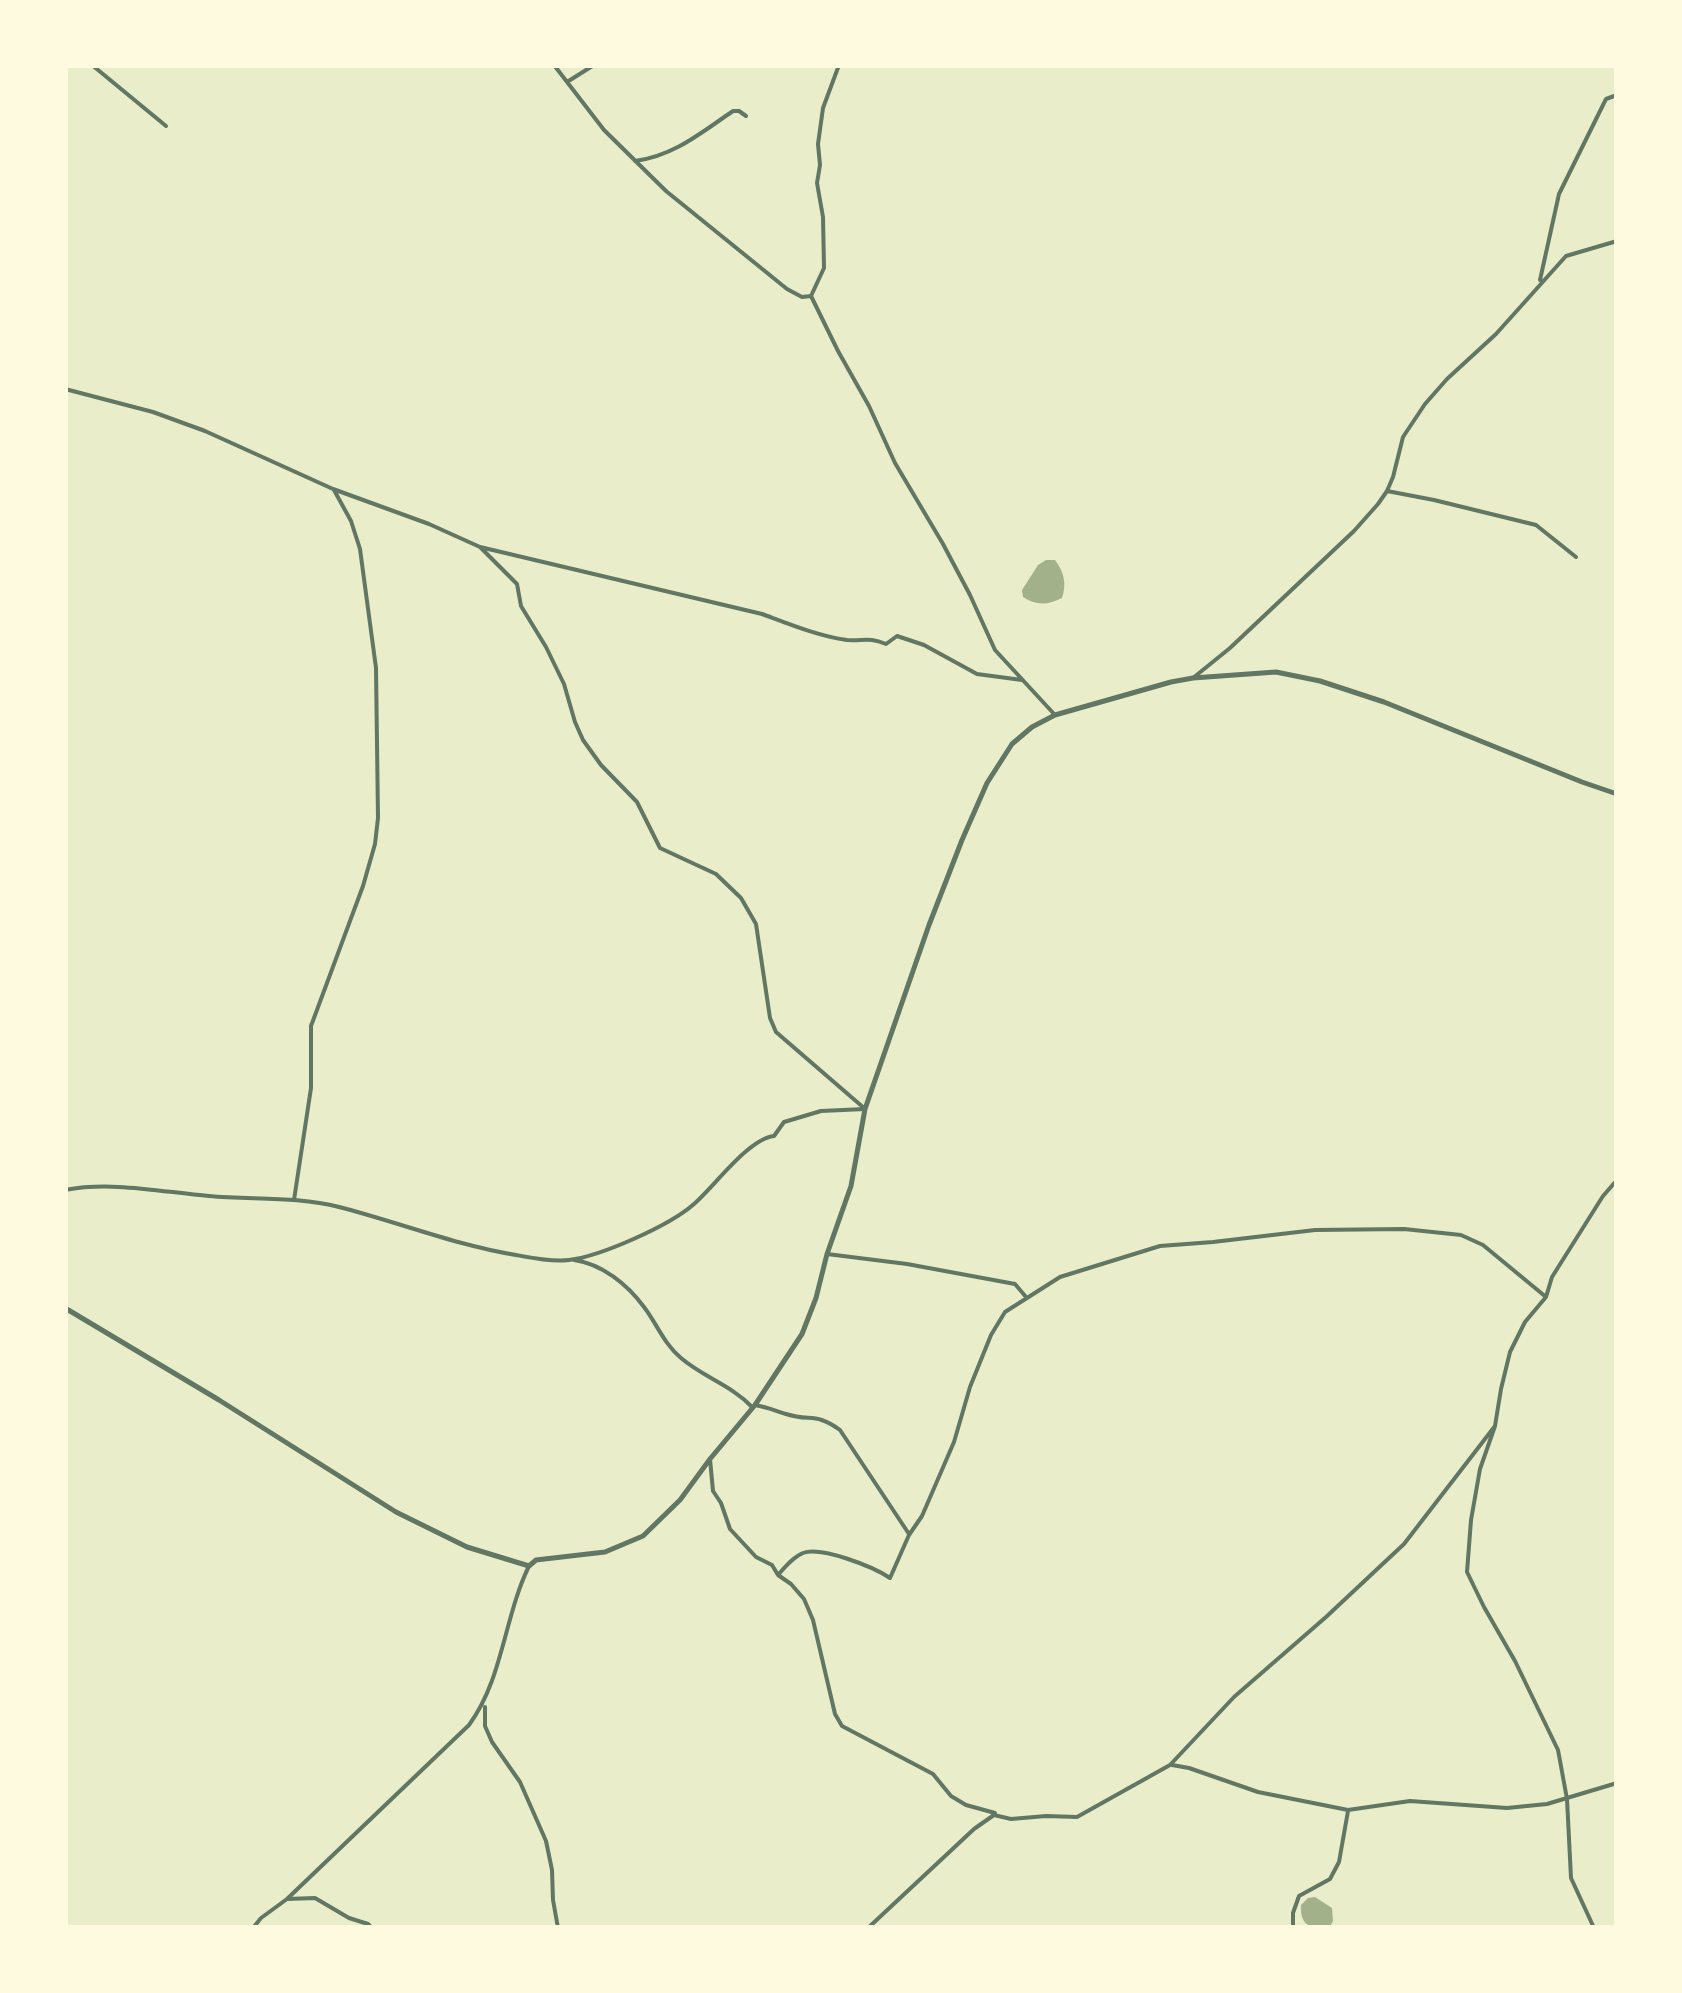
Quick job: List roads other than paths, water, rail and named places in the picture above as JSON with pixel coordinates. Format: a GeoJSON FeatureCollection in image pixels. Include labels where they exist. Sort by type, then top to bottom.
{"type":"FeatureCollection","features":[{"type":"Feature","properties":{"kind":"street"},"geometry":{"type":"LineString","coordinates":[[92,65],[166,126]]}},
{"type":"Feature","properties":{"kind":"street"},"geometry":{"type":"LineString","coordinates":[[554,65],[604,130],[666,192],[787,289],[802,298],[811,296]]}},
{"type":"Feature","properties":{"kind":"street"},"geometry":{"type":"LineString","coordinates":[[567,82],[594,65]]}},
{"type":"Feature","properties":{"kind":"street"},"geometry":{"type":"LineString","coordinates":[[811,296],[824,268],[818,144],[823,108],[839,65]]}},
{"type":"Feature","properties":{"kind":"street"},"geometry":{"type":"LineString","coordinates":[[1540,284],[1559,194],[1606,100],[1617,95]]}},
{"type":"Feature","properties":{"kind":"street"},"geometry":{"type":"LineString","coordinates":[[635,161],[686,144],[734,110],[746,116]]}},
{"type":"Feature","properties":{"kind":"street"},"geometry":{"type":"LineString","coordinates":[[1193,678],[1354,531],[1387,491],[1403,437],[1424,404],[1496,334],[1566,256],[1617,241]]}},
{"type":"Feature","properties":{"kind":"street"},"geometry":{"type":"LineString","coordinates":[[811,296],[894,463],[943,544],[995,650],[1055,715]]}},
{"type":"Feature","properties":{"kind":"street"},"geometry":{"type":"LineString","coordinates":[[65,389],[153,412],[205,431],[333,489],[480,547],[762,614],[848,640],[872,639],[886,644],[897,636],[924,644],[977,674],[1022,680]]}},
{"type":"Feature","properties":{"kind":"street"},"geometry":{"type":"LineString","coordinates":[[294,1200],[312,1088],[312,1026],[364,886],[378,818],[376,668],[360,549],[351,520],[333,489]]}},
{"type":"Feature","properties":{"kind":"street"},"geometry":{"type":"LineString","coordinates":[[1387,491],[1536,525],[1576,557]]}},
{"type":"Feature","properties":{"kind":"street"},"geometry":{"type":"LineString","coordinates":[[480,547],[517,584],[520,606],[564,684],[583,740],[600,765],[637,802],[660,848],[716,874],[750,910],[776,1032],[864,1108]]}},
{"type":"Feature","properties":{"kind":"street"},"geometry":{"type":"LineString","coordinates":[[558,1928],[546,1841],[520,1782],[484,1726],[485,1702],[520,1584],[536,1560],[605,1552],[643,1536],[680,1500],[754,1406],[802,1334],[851,1186],[864,1108],[929,925],[987,784],[1012,744],[1055,715],[1171,682],[1276,672],[1384,702],[1617,794]]}},
{"type":"Feature","properties":{"kind":"street"},"geometry":{"type":"LineString","coordinates":[[569,1260],[606,1250],[676,1216],[751,1148],[765,1137],[774,1136],[784,1122],[822,1111],[864,1108]]}},
{"type":"Feature","properties":{"kind":"street"},"geometry":{"type":"LineString","coordinates":[[1594,1928],[1572,1878],[1567,1798],[1558,1750],[1467,1572],[1470,1520],[1510,1352],[1602,1196],[1617,1180]]}},
{"type":"Feature","properties":{"kind":"street"},"geometry":{"type":"LineString","coordinates":[[65,1190],[114,1187],[294,1200],[336,1206],[484,1250],[587,1262],[623,1284],[645,1307],[662,1337],[681,1358],[754,1406],[826,1420],[840,1430],[910,1534]]}},
{"type":"Feature","properties":{"kind":"street"},"geometry":{"type":"LineString","coordinates":[[778,1575],[798,1554],[813,1550],[890,1578],[954,1442],[991,1335],[1004,1312],[1060,1277],[1160,1246],[1315,1230],[1404,1228],[1461,1234],[1483,1245],[1546,1296]]}},
{"type":"Feature","properties":{"kind":"street"},"geometry":{"type":"LineString","coordinates":[[827,1254],[1014,1284],[1026,1297]]}},
{"type":"Feature","properties":{"kind":"street"},"geometry":{"type":"LineString","coordinates":[[65,1308],[220,1400],[396,1512],[468,1546],[529,1566]]}},
{"type":"Feature","properties":{"kind":"street"},"geometry":{"type":"LineString","coordinates":[[868,1928],[994,1815],[1011,1819],[1077,1817],[1170,1765],[1234,1697],[1404,1544],[1495,1426]]}},
{"type":"Feature","properties":{"kind":"street"},"geometry":{"type":"LineString","coordinates":[[710,1458],[713,1491],[730,1529],[804,1599],[813,1620],[835,1714],[842,1726],[933,1774],[951,1796],[966,1805],[1011,1819]]}},
{"type":"Feature","properties":{"kind":"street"},"geometry":{"type":"LineString","coordinates":[[253,1928],[469,1725],[485,1702]]}},
{"type":"Feature","properties":{"kind":"street"},"geometry":{"type":"LineString","coordinates":[[1170,1765],[1258,1792],[1348,1810],[1410,1801],[1507,1808],[1547,1804],[1617,1783]]}},
{"type":"Feature","properties":{"kind":"street"},"geometry":{"type":"LineString","coordinates":[[1293,1928],[1299,1896],[1330,1879],[1340,1862],[1348,1810]]}},
{"type":"Feature","properties":{"kind":"street"},"geometry":{"type":"LineString","coordinates":[[286,1900],[316,1898],[372,1928]]}}]}
